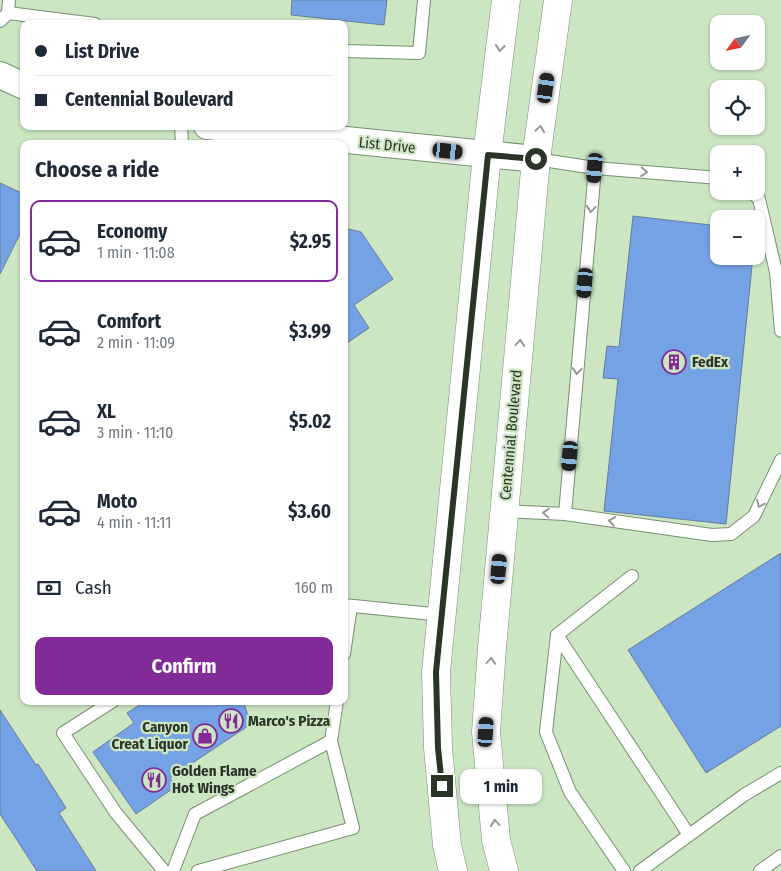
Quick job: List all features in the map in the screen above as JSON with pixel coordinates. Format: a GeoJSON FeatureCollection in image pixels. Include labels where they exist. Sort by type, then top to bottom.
{"type":"FeatureCollection","features":[{"type":"Feature","properties":{"kind":"main road"},"geometry":{"type":"LineString","coordinates":[[453,871],[447,845],[438,748],[436,672],[488,155],[506,0]]}},
{"type":"Feature","properties":{"kind":"main road","name":"Centennial Boulevard"},"geometry":{"type":"LineString","coordinates":[[504,871],[496,840],[486,732],[536,159],[558,0]]}},
{"type":"Feature","properties":{"kind":"street"},"geometry":{"type":"LineString","coordinates":[[0,74],[20,84]]}},
{"type":"Feature","properties":{"kind":"street","name":"List Drive"},"geometry":{"type":"LineString","coordinates":[[278,130],[536,159]]}},
{"type":"Feature","properties":{"kind":"lane"},"geometry":{"type":"LineString","coordinates":[[9,0],[4,17],[43,20]]}},
{"type":"Feature","properties":{"kind":"lane"},"geometry":{"type":"LineString","coordinates":[[348,51],[419,53],[424,0]]}},
{"type":"Feature","properties":{"kind":"lane"},"geometry":{"type":"LineString","coordinates":[[536,159],[595,168],[710,177]]}},
{"type":"Feature","properties":{"kind":"lane"},"geometry":{"type":"LineString","coordinates":[[564,514],[595,168]]}},
{"type":"Feature","properties":{"kind":"lane"},"geometry":{"type":"LineString","coordinates":[[760,200],[776,272],[781,332]]}},
{"type":"Feature","properties":{"kind":"lane"},"geometry":{"type":"LineString","coordinates":[[504,511],[564,514],[712,535],[731,534],[754,516],[781,460]]}},
{"type":"Feature","properties":{"kind":"lane"},"geometry":{"type":"LineString","coordinates":[[624,871],[570,792],[546,732],[558,635],[632,576]]}},
{"type":"Feature","properties":{"kind":"lane"},"geometry":{"type":"LineString","coordinates":[[348,606],[442,615]]}},
{"type":"Feature","properties":{"kind":"lane"},"geometry":{"type":"LineString","coordinates":[[558,635],[689,835]]}},
{"type":"Feature","properties":{"kind":"lane"},"geometry":{"type":"LineString","coordinates":[[107,705],[63,734],[116,813],[164,871]]}},
{"type":"Feature","properties":{"kind":"lane"},"geometry":{"type":"LineString","coordinates":[[198,871],[352,828],[331,741],[336,705]]}},
{"type":"Feature","properties":{"kind":"lane"},"geometry":{"type":"LineString","coordinates":[[173,871],[195,814],[331,741]]}},
{"type":"Feature","properties":{"kind":"lane"},"geometry":{"type":"LineString","coordinates":[[640,871],[744,795],[781,772]]}},
{"type":"Feature","properties":{"kind":"lane"},"geometry":{"type":"LineString","coordinates":[[760,871],[781,856]]}},
{"type":"Feature","properties":{"kind":"building"},"geometry":{"type":"Polygon","coordinates":[[[292,0],[387,0],[384,25],[291,15],[292,0]]]}},
{"type":"Feature","properties":{"kind":"building"},"geometry":{"type":"Polygon","coordinates":[[[0,183],[20,192],[20,234],[0,274],[0,183]]]}},
{"type":"Feature","properties":{"kind":"building","name":"FedEx"},"geometry":{"type":"Polygon","coordinates":[[[633,216],[710,225],[710,265],[752,265],[726,524],[604,511],[618,379],[603,378],[607,346],[619,347],[633,216]]]}},
{"type":"Feature","properties":{"kind":"building"},"geometry":{"type":"Polygon","coordinates":[[[348,229],[361,232],[393,279],[354,305],[369,328],[348,342],[348,229]]]}},
{"type":"Feature","properties":{"kind":"building"},"geometry":{"type":"Polygon","coordinates":[[[781,553],[781,726],[706,773],[628,650],[781,553]]]}},
{"type":"Feature","properties":{"kind":"building"},"geometry":{"type":"Polygon","coordinates":[[[140,705],[244,705],[251,724],[170,778],[175,787],[136,814],[93,752],[134,723],[127,713],[140,705]]]}},
{"type":"Feature","properties":{"kind":"building"},"geometry":{"type":"Polygon","coordinates":[[[0,710],[66,808],[59,813],[96,871],[37,871],[0,814],[0,710]]]}},
{"type":"Feature","properties":{"kind":"place","name":"FedEx"},"geometry":{"type":"Point","coordinates":[674,362]}},
{"type":"Feature","properties":{"kind":"place","name":"Marco's Pizza"},"geometry":{"type":"Point","coordinates":[231,721]}},
{"type":"Feature","properties":{"kind":"place","name":"Canyon Creat Liquor"},"geometry":{"type":"Point","coordinates":[205,736]}},
{"type":"Feature","properties":{"kind":"place","name":"Golden Flame Hot Wings"},"geometry":{"type":"Point","coordinates":[154,780]}},
{"type":"Feature","properties":{"kind":"route"},"geometry":{"type":"LineString","coordinates":[[442,786],[438,748],[436,672],[488,155],[536,159]]}}]}
